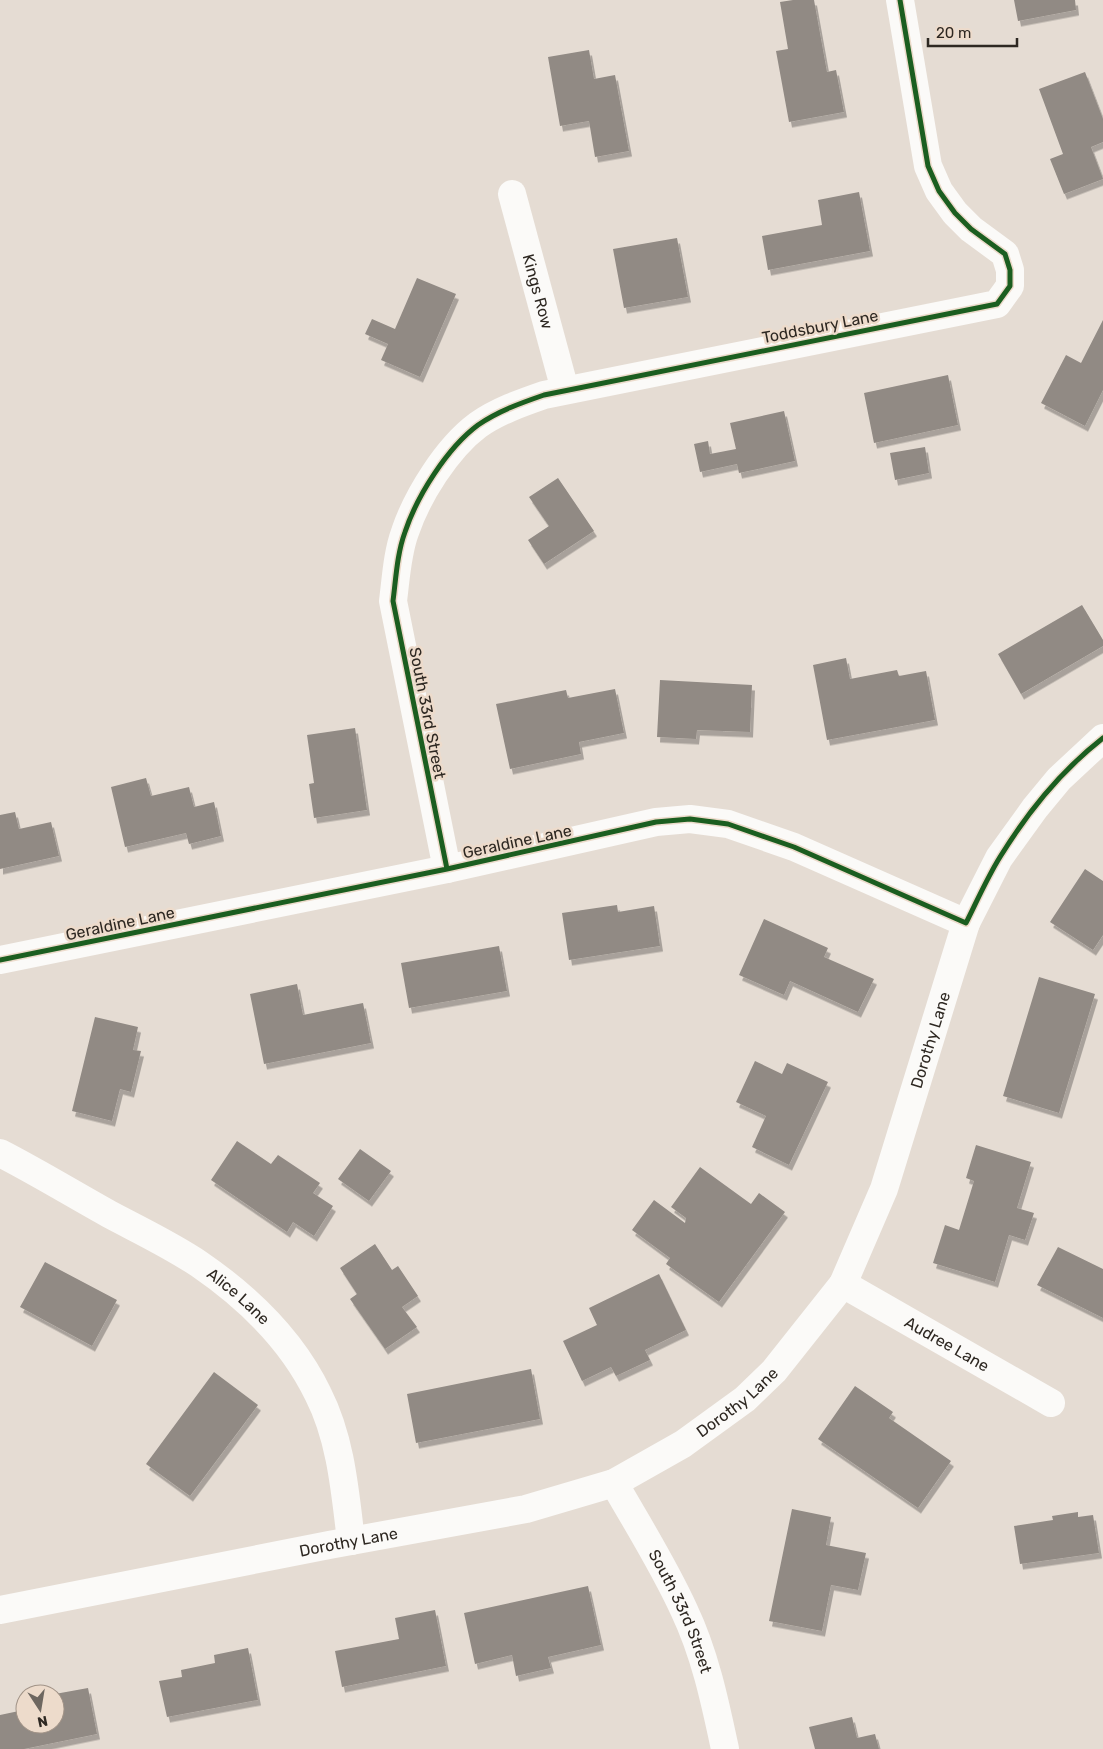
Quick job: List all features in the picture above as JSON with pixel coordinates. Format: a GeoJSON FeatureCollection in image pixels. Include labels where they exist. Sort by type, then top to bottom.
{"type":"FeatureCollection","features":[{"type":"Feature","properties":{"kind":"street","name":"Toddsbury Lane"},"geometry":{"type":"LineString","coordinates":[[398,562],[405,532],[421,497],[437,470],[459,443],[477,426],[509,407],[565,390],[997,304],[1010,286],[1010,270],[1005,254],[971,229],[955,213],[939,190],[928,166],[900,0]]}},
{"type":"Feature","properties":{"kind":"street","name":"Kings Row"},"geometry":{"type":"LineString","coordinates":[[512,194],[565,390]]}},
{"type":"Feature","properties":{"kind":"street","name":"South 33rd Street"},"geometry":{"type":"LineString","coordinates":[[398,562],[393,601],[447,869]]}},
{"type":"Feature","properties":{"kind":"street","name":"Dorothy Lane"},"geometry":{"type":"LineString","coordinates":[[0,1610],[351,1541],[526,1509],[614,1484],[683,1444],[745,1399],[774,1371],[844,1284],[884,1190],[966,923],[999,858],[1035,808],[1059,779],[1103,738]]}},
{"type":"Feature","properties":{"kind":"street","name":"Geraldine Lane"},"geometry":{"type":"LineString","coordinates":[[0,960],[447,869],[656,822],[690,819],[728,824],[794,847],[966,923]]}},
{"type":"Feature","properties":{"kind":"street","name":"Alice Lane"},"geometry":{"type":"LineString","coordinates":[[0,1153],[198,1263],[242,1296],[262,1316],[300,1362],[319,1394],[335,1439],[351,1541]]}},
{"type":"Feature","properties":{"kind":"street","name":"Audree Lane"},"geometry":{"type":"LineString","coordinates":[[844,1284],[1051,1403]]}},
{"type":"Feature","properties":{"kind":"street","name":"South 33rd Street"},"geometry":{"type":"LineString","coordinates":[[614,1484],[685,1611],[697,1641],[718,1714],[725,1749]]}},
{"type":"Feature","properties":{"kind":"building"},"geometry":{"type":"Polygon","coordinates":[[[814,0],[827,72],[836,70],[844,112],[789,122],[776,51],[788,49],[780,2],[814,0]]]}},
{"type":"Feature","properties":{"kind":"building"},"geometry":{"type":"Polygon","coordinates":[[[1014,0],[1075,0],[1076,10],[1018,21],[1014,0]]]}},
{"type":"Feature","properties":{"kind":"building"},"geometry":{"type":"Polygon","coordinates":[[[589,50],[594,79],[615,75],[629,151],[595,157],[589,121],[560,126],[548,57],[589,50]]]}},
{"type":"Feature","properties":{"kind":"building"},"geometry":{"type":"Polygon","coordinates":[[[1085,72],[1103,119],[1103,142],[1091,147],[1103,179],[1064,194],[1050,159],[1063,154],[1039,89],[1085,72]]]}},
{"type":"Feature","properties":{"kind":"building"},"geometry":{"type":"Polygon","coordinates":[[[859,192],[870,251],[768,270],[762,236],[822,225],[818,200],[859,192]]]}},
{"type":"Feature","properties":{"kind":"building"},"geometry":{"type":"Polygon","coordinates":[[[677,238],[688,297],[624,308],[613,249],[677,238]]]}},
{"type":"Feature","properties":{"kind":"building"},"geometry":{"type":"Polygon","coordinates":[[[417,278],[456,294],[420,377],[381,360],[388,344],[365,334],[372,319],[395,329],[417,278]]]}},
{"type":"Feature","properties":{"kind":"building"},"geometry":{"type":"Polygon","coordinates":[[[1103,320],[1103,390],[1085,426],[1041,403],[1066,355],[1081,363],[1103,320]]]}},
{"type":"Feature","properties":{"kind":"building"},"geometry":{"type":"Polygon","coordinates":[[[948,375],[958,425],[874,443],[864,393],[948,375]]]}},
{"type":"Feature","properties":{"kind":"building"},"geometry":{"type":"Polygon","coordinates":[[[784,411],[795,461],[739,473],[737,464],[700,472],[694,444],[708,441],[710,454],[736,449],[730,423],[784,411]]]}},
{"type":"Feature","properties":{"kind":"building"},"geometry":{"type":"Polygon","coordinates":[[[925,447],[929,473],[895,480],[890,453],[925,447]]]}},
{"type":"Feature","properties":{"kind":"building"},"geometry":{"type":"Polygon","coordinates":[[[558,478],[594,531],[544,564],[528,540],[549,526],[529,497],[558,478]]]}},
{"type":"Feature","properties":{"kind":"building"},"geometry":{"type":"Polygon","coordinates":[[[1082,605],[1103,640],[1103,646],[1021,694],[998,654],[1082,605]]]}},
{"type":"Feature","properties":{"kind":"building"},"geometry":{"type":"Polygon","coordinates":[[[846,658],[850,679],[897,670],[899,676],[926,671],[935,720],[827,740],[813,665],[846,658]]]}},
{"type":"Feature","properties":{"kind":"building"},"geometry":{"type":"Polygon","coordinates":[[[660,680],[752,685],[750,732],[697,730],[696,739],[657,737],[660,680]]]}},
{"type":"Feature","properties":{"kind":"building"},"geometry":{"type":"Polygon","coordinates":[[[615,689],[624,733],[579,742],[581,754],[510,769],[496,704],[566,690],[568,698],[615,689]]]}},
{"type":"Feature","properties":{"kind":"building"},"geometry":{"type":"Polygon","coordinates":[[[355,728],[367,810],[314,818],[309,784],[314,783],[307,735],[355,728]]]}},
{"type":"Feature","properties":{"kind":"building"},"geometry":{"type":"Polygon","coordinates":[[[146,778],[151,796],[189,787],[194,807],[214,802],[221,836],[189,844],[186,833],[125,847],[111,787],[146,778]]]}},
{"type":"Feature","properties":{"kind":"building"},"geometry":{"type":"Polygon","coordinates":[[[15,812],[19,829],[51,822],[59,856],[0,869],[0,815],[15,812]]]}},
{"type":"Feature","properties":{"kind":"building"},"geometry":{"type":"Polygon","coordinates":[[[1085,869],[1103,881],[1103,935],[1093,950],[1050,922],[1085,869]]]}},
{"type":"Feature","properties":{"kind":"building"},"geometry":{"type":"Polygon","coordinates":[[[617,905],[618,912],[654,906],[660,946],[569,960],[562,913],[617,905]]]}},
{"type":"Feature","properties":{"kind":"building"},"geometry":{"type":"Polygon","coordinates":[[[764,919],[828,948],[824,957],[874,979],[858,1012],[790,981],[784,995],[739,975],[764,919]]]}},
{"type":"Feature","properties":{"kind":"building"},"geometry":{"type":"Polygon","coordinates":[[[499,946],[507,991],[409,1008],[401,963],[499,946]]]}},
{"type":"Feature","properties":{"kind":"building"},"geometry":{"type":"Polygon","coordinates":[[[1039,977],[1095,994],[1059,1113],[1003,1096],[1039,977]]]}},
{"type":"Feature","properties":{"kind":"building"},"geometry":{"type":"Polygon","coordinates":[[[297,984],[303,1015],[363,1003],[371,1043],[264,1064],[250,994],[297,984]]]}},
{"type":"Feature","properties":{"kind":"building"},"geometry":{"type":"Polygon","coordinates":[[[95,1017],[138,1027],[133,1050],[141,1051],[131,1092],[120,1089],[112,1121],[72,1111],[95,1017]]]}},
{"type":"Feature","properties":{"kind":"building"},"geometry":{"type":"Polygon","coordinates":[[[755,1061],[782,1074],[787,1063],[828,1082],[789,1165],[752,1147],[766,1116],[736,1102],[755,1061]]]}},
{"type":"Feature","properties":{"kind":"building"},"geometry":{"type":"Polygon","coordinates":[[[237,1141],[271,1164],[278,1155],[320,1183],[313,1193],[333,1206],[314,1236],[293,1222],[287,1232],[211,1180],[237,1141]]]}},
{"type":"Feature","properties":{"kind":"building"},"geometry":{"type":"Polygon","coordinates":[[[976,1145],[1031,1162],[1017,1208],[1034,1213],[1025,1240],[1009,1235],[995,1282],[933,1263],[945,1225],[959,1230],[974,1181],[966,1178],[976,1145]]]}},
{"type":"Feature","properties":{"kind":"building"},"geometry":{"type":"Polygon","coordinates":[[[360,1149],[391,1171],[369,1201],[338,1179],[360,1149]]]}},
{"type":"Feature","properties":{"kind":"building"},"geometry":{"type":"Polygon","coordinates":[[[700,1167],[751,1204],[759,1193],[785,1212],[719,1302],[666,1264],[670,1258],[632,1230],[654,1200],[685,1223],[686,1218],[671,1207],[700,1167]]]}},
{"type":"Feature","properties":{"kind":"building"},"geometry":{"type":"Polygon","coordinates":[[[375,1244],[392,1270],[398,1266],[418,1296],[402,1307],[417,1327],[385,1349],[350,1299],[357,1294],[340,1268],[375,1244]]]}},
{"type":"Feature","properties":{"kind":"building"},"geometry":{"type":"Polygon","coordinates":[[[1058,1247],[1103,1269],[1103,1318],[1037,1285],[1058,1247]]]}},
{"type":"Feature","properties":{"kind":"building"},"geometry":{"type":"Polygon","coordinates":[[[45,1262],[117,1300],[92,1346],[20,1307],[45,1262]]]}},
{"type":"Feature","properties":{"kind":"building"},"geometry":{"type":"Polygon","coordinates":[[[659,1274],[686,1330],[645,1350],[650,1360],[616,1376],[611,1367],[582,1381],[563,1341],[597,1325],[589,1308],[659,1274]]]}},
{"type":"Feature","properties":{"kind":"building"},"geometry":{"type":"Polygon","coordinates":[[[531,1369],[540,1419],[416,1443],[407,1394],[531,1369]]]}},
{"type":"Feature","properties":{"kind":"building"},"geometry":{"type":"Polygon","coordinates":[[[214,1372],[258,1405],[190,1496],[146,1464],[214,1372]]]}},
{"type":"Feature","properties":{"kind":"building"},"geometry":{"type":"Polygon","coordinates":[[[855,1386],[893,1412],[889,1418],[951,1461],[918,1508],[818,1439],[855,1386]]]}},
{"type":"Feature","properties":{"kind":"building"},"geometry":{"type":"Polygon","coordinates":[[[792,1509],[831,1517],[826,1545],[866,1553],[858,1590],[831,1585],[822,1631],[769,1621],[792,1509]]]}},
{"type":"Feature","properties":{"kind":"building"},"geometry":{"type":"Polygon","coordinates":[[[1078,1512],[1078,1517],[1093,1515],[1099,1553],[1020,1564],[1014,1526],[1053,1520],[1052,1516],[1078,1512]]]}},
{"type":"Feature","properties":{"kind":"building"},"geometry":{"type":"Polygon","coordinates":[[[588,1586],[601,1645],[548,1657],[551,1668],[516,1676],[512,1655],[475,1664],[464,1613],[588,1586]]]}},
{"type":"Feature","properties":{"kind":"building"},"geometry":{"type":"Polygon","coordinates":[[[435,1610],[446,1666],[342,1687],[335,1651],[399,1639],[395,1618],[435,1610]]]}},
{"type":"Feature","properties":{"kind":"building"},"geometry":{"type":"Polygon","coordinates":[[[248,1648],[258,1700],[167,1717],[159,1681],[182,1677],[181,1670],[215,1663],[214,1655],[248,1648]]]}},
{"type":"Feature","properties":{"kind":"building"},"geometry":{"type":"Polygon","coordinates":[[[88,1688],[97,1734],[24,1749],[0,1749],[0,1715],[15,1712],[15,1734],[65,1734],[65,1692],[88,1688]]]}},
{"type":"Feature","properties":{"kind":"building"},"geometry":{"type":"Polygon","coordinates":[[[852,1717],[857,1738],[875,1734],[879,1749],[815,1749],[809,1727],[852,1717]]]}},
{"type":"Feature","properties":{"kind":"cycle path"},"geometry":{"type":"LineString","coordinates":[[447,869],[393,601],[400,549],[410,518],[425,488],[455,446],[486,420],[510,408],[544,395],[997,304],[1010,286],[1010,270],[1005,254],[971,229],[955,213],[939,191],[928,166],[900,0]]}},
{"type":"Feature","properties":{"kind":"cycle path"},"geometry":{"type":"LineString","coordinates":[[0,960],[447,869],[656,822],[690,819],[728,824],[794,847],[966,923],[995,865],[1022,824],[1046,793],[1073,764],[1103,738]]}}]}
